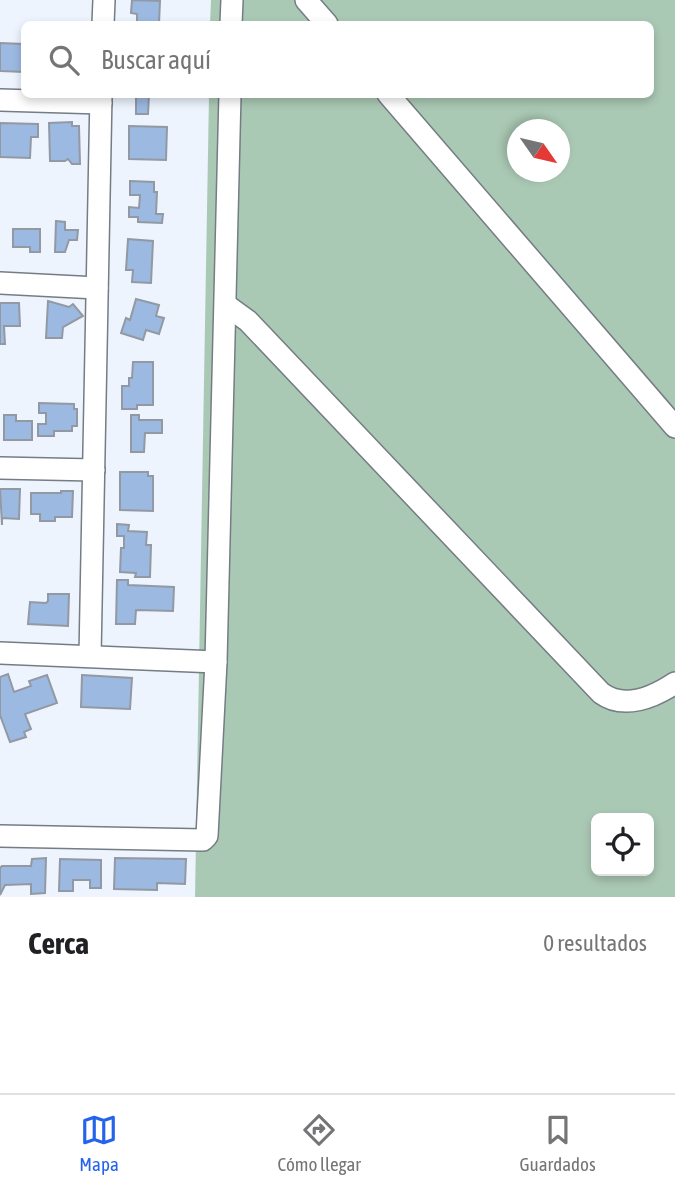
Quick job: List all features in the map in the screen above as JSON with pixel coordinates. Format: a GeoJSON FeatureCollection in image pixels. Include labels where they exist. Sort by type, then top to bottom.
{"type":"FeatureCollection","features":[{"type":"Feature","properties":{"kind":"street"},"geometry":{"type":"LineString","coordinates":[[103,21],[104,0]]}},
{"type":"Feature","properties":{"kind":"street"},"geometry":{"type":"LineString","coordinates":[[231,21],[232,0]]}},
{"type":"Feature","properties":{"kind":"street"},"geometry":{"type":"LineString","coordinates":[[306,0],[324,21]]}},
{"type":"Feature","properties":{"kind":"street"},"geometry":{"type":"LineString","coordinates":[[0,836],[202,840],[208,831],[216,662],[230,98]]}},
{"type":"Feature","properties":{"kind":"street"},"geometry":{"type":"LineString","coordinates":[[391,98],[675,427]]}},
{"type":"Feature","properties":{"kind":"street"},"geometry":{"type":"LineString","coordinates":[[0,100],[101,99],[90,656]]}},
{"type":"Feature","properties":{"kind":"street"},"geometry":{"type":"LineString","coordinates":[[0,283],[97,288]]}},
{"type":"Feature","properties":{"kind":"street"},"geometry":{"type":"LineString","coordinates":[[226,305],[248,321],[601,693],[610,700],[621,702],[662,692],[675,683]]}},
{"type":"Feature","properties":{"kind":"street"},"geometry":{"type":"LineString","coordinates":[[0,468],[93,470]]}},
{"type":"Feature","properties":{"kind":"street"},"geometry":{"type":"LineString","coordinates":[[0,653],[216,662]]}},
{"type":"Feature","properties":{"kind":"green space"},"geometry":{"type":"Polygon","coordinates":[[[211,0],[675,0],[675,897],[195,897],[209,98],[654,98],[654,21],[210,21],[211,0]]]}},
{"type":"Feature","properties":{"kind":"building"},"geometry":{"type":"Polygon","coordinates":[[[132,0],[160,1],[159,21],[137,21],[137,14],[131,13],[132,0]]]}},
{"type":"Feature","properties":{"kind":"building"},"geometry":{"type":"Polygon","coordinates":[[[0,43],[21,44],[21,72],[0,71],[0,43]]]}},
{"type":"Feature","properties":{"kind":"building"},"geometry":{"type":"Polygon","coordinates":[[[136,98],[149,98],[148,114],[136,114],[136,98]]]}},
{"type":"Feature","properties":{"kind":"building"},"geometry":{"type":"Polygon","coordinates":[[[72,122],[72,126],[79,126],[80,164],[72,164],[68,159],[50,161],[49,123],[72,122]]]}},
{"type":"Feature","properties":{"kind":"building"},"geometry":{"type":"Polygon","coordinates":[[[0,123],[38,124],[38,137],[31,137],[30,158],[0,157],[0,123]]]}},
{"type":"Feature","properties":{"kind":"building"},"geometry":{"type":"Polygon","coordinates":[[[129,126],[167,127],[166,160],[129,159],[129,126]]]}},
{"type":"Feature","properties":{"kind":"building"},"geometry":{"type":"Polygon","coordinates":[[[130,181],[154,182],[154,192],[157,192],[156,214],[163,214],[162,223],[138,222],[138,217],[129,217],[129,207],[139,208],[140,195],[130,195],[130,181]]]}},
{"type":"Feature","properties":{"kind":"building"},"geometry":{"type":"Polygon","coordinates":[[[56,221],[65,222],[65,230],[78,230],[77,240],[69,240],[65,252],[55,252],[56,221]]]}},
{"type":"Feature","properties":{"kind":"building"},"geometry":{"type":"Polygon","coordinates":[[[13,229],[40,229],[40,252],[30,252],[30,247],[13,247],[13,229]]]}},
{"type":"Feature","properties":{"kind":"building"},"geometry":{"type":"Polygon","coordinates":[[[128,239],[153,241],[151,283],[132,282],[133,270],[126,270],[128,239]]]}},
{"type":"Feature","properties":{"kind":"building"},"geometry":{"type":"Polygon","coordinates":[[[136,299],[159,305],[156,316],[164,318],[159,334],[146,330],[143,340],[121,333],[126,318],[130,320],[136,299]]]}},
{"type":"Feature","properties":{"kind":"building"},"geometry":{"type":"Polygon","coordinates":[[[48,301],[69,307],[73,304],[83,316],[63,327],[62,338],[46,338],[48,301]]]}},
{"type":"Feature","properties":{"kind":"building"},"geometry":{"type":"Polygon","coordinates":[[[0,303],[19,303],[20,326],[4,326],[5,344],[0,344],[0,303]]]}},
{"type":"Feature","properties":{"kind":"building"},"geometry":{"type":"Polygon","coordinates":[[[133,362],[153,362],[153,405],[122,409],[122,386],[129,386],[133,362]]]}},
{"type":"Feature","properties":{"kind":"building"},"geometry":{"type":"Polygon","coordinates":[[[39,403],[74,404],[74,409],[77,409],[77,426],[72,426],[72,431],[54,431],[54,436],[38,436],[38,424],[46,424],[46,413],[39,413],[39,403]]]}},
{"type":"Feature","properties":{"kind":"building"},"geometry":{"type":"Polygon","coordinates":[[[4,415],[16,415],[16,421],[32,421],[32,440],[4,440],[4,415]]]}},
{"type":"Feature","properties":{"kind":"building"},"geometry":{"type":"Polygon","coordinates":[[[131,415],[139,415],[139,420],[162,420],[162,433],[145,433],[144,452],[131,452],[131,415]]]}},
{"type":"Feature","properties":{"kind":"building"},"geometry":{"type":"Polygon","coordinates":[[[120,472],[148,472],[148,476],[153,476],[153,511],[120,510],[120,472]]]}},
{"type":"Feature","properties":{"kind":"building"},"geometry":{"type":"Polygon","coordinates":[[[0,489],[20,489],[19,519],[2,518],[2,525],[0,489]]]}},
{"type":"Feature","properties":{"kind":"building"},"geometry":{"type":"Polygon","coordinates":[[[73,491],[72,517],[55,517],[55,521],[40,521],[40,514],[31,514],[31,493],[73,491]]]}},
{"type":"Feature","properties":{"kind":"building"},"geometry":{"type":"Polygon","coordinates":[[[117,524],[129,525],[128,531],[147,532],[146,545],[151,545],[150,577],[135,577],[136,573],[120,572],[124,536],[117,536],[117,524]]]}},
{"type":"Feature","properties":{"kind":"building"},"geometry":{"type":"Polygon","coordinates":[[[117,580],[128,580],[128,585],[174,587],[173,611],[136,610],[135,624],[116,624],[117,580]]]}},
{"type":"Feature","properties":{"kind":"building"},"geometry":{"type":"Polygon","coordinates":[[[48,594],[69,594],[68,626],[28,624],[30,602],[46,603],[48,594]]]}},
{"type":"Feature","properties":{"kind":"building"},"geometry":{"type":"Polygon","coordinates":[[[8,674],[14,692],[31,686],[29,681],[47,675],[57,703],[25,714],[31,729],[24,732],[26,737],[10,742],[0,715],[0,677],[8,674]]]}},
{"type":"Feature","properties":{"kind":"building"},"geometry":{"type":"Polygon","coordinates":[[[82,675],[132,678],[130,709],[81,707],[82,675]]]}},
{"type":"Feature","properties":{"kind":"building"},"geometry":{"type":"Polygon","coordinates":[[[46,858],[45,893],[31,894],[31,884],[5,885],[0,895],[2,866],[31,866],[32,859],[46,858]]]}},
{"type":"Feature","properties":{"kind":"building"},"geometry":{"type":"Polygon","coordinates":[[[115,858],[186,859],[185,884],[157,883],[157,890],[114,889],[115,858]]]}},
{"type":"Feature","properties":{"kind":"building"},"geometry":{"type":"Polygon","coordinates":[[[60,859],[101,860],[101,888],[90,888],[90,880],[73,880],[73,891],[59,891],[60,859]]]}}]}
